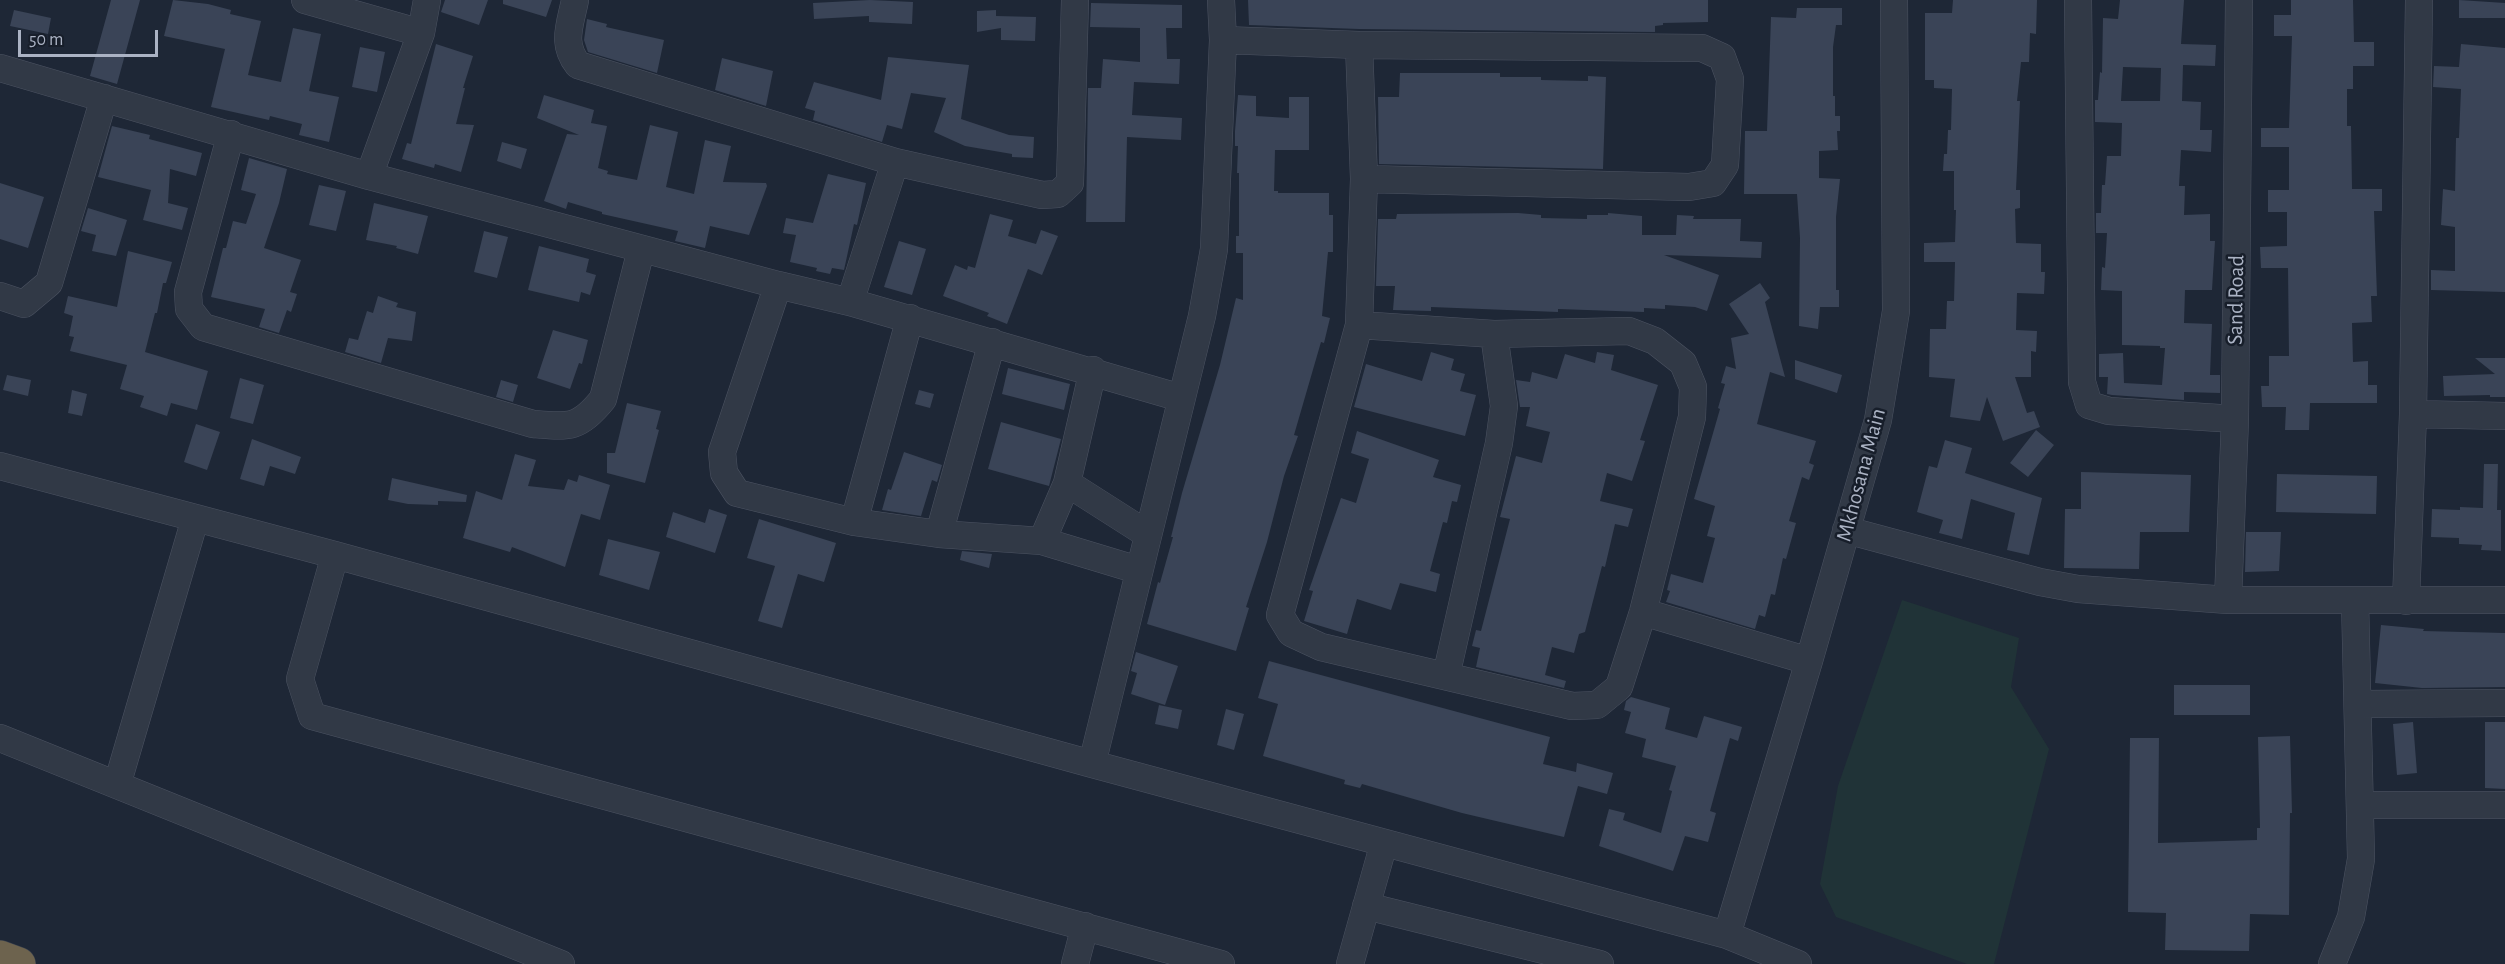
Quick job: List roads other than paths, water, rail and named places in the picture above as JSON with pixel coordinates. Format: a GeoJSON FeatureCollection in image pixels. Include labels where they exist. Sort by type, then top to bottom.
{"type":"FeatureCollection","features":[{"type":"Feature","properties":{"kind":"highway"},"geometry":{"type":"LineString","coordinates":[[0,957],[19,964]]}},
{"type":"Feature","properties":{"kind":"street"},"geometry":{"type":"LineString","coordinates":[[305,0],[421,33]]}},
{"type":"Feature","properties":{"kind":"street"},"geometry":{"type":"LineString","coordinates":[[369,176],[421,33],[427,0]]}},
{"type":"Feature","properties":{"kind":"street"},"geometry":{"type":"LineString","coordinates":[[575,0],[567,42],[571,56],[578,65],[895,162],[1042,195],[1058,194],[1070,183],[1075,0]]}},
{"type":"Feature","properties":{"kind":"street"},"geometry":{"type":"LineString","coordinates":[[1092,764],[1180,398],[1202,316],[1214,249],[1222,40],[1221,0]]}},
{"type":"Feature","properties":{"kind":"street","name":"Mkhosana Main"},"geometry":{"type":"LineString","coordinates":[[1726,935],[1809,661],[1878,420],[1896,311],[1894,0]]}},
{"type":"Feature","properties":{"kind":"street"},"geometry":{"type":"LineString","coordinates":[[2078,0],[2082,382],[2089,405],[2109,411],[2235,419]]}},
{"type":"Feature","properties":{"kind":"street","name":"Sand Road"},"geometry":{"type":"LineString","coordinates":[[2228,600],[2235,419],[2239,0]]}},
{"type":"Feature","properties":{"kind":"street"},"geometry":{"type":"LineString","coordinates":[[2406,600],[2413,414],[2419,0]]}},
{"type":"Feature","properties":{"kind":"street"},"geometry":{"type":"LineString","coordinates":[[1222,40],[1359,45],[1702,48],[1722,57],[1730,79],[1725,165],[1713,183],[1689,187],[1364,179]]}},
{"type":"Feature","properties":{"kind":"street"},"geometry":{"type":"LineString","coordinates":[[1359,45],[1364,179],[1359,325],[1280,615],[1291,633],[1321,647],[1572,706],[1597,705],[1619,687],[1643,612],[1692,417],[1693,387],[1683,363],[1655,341],[1629,331],[1494,334],[1359,325]]}},
{"type":"Feature","properties":{"kind":"street"},"geometry":{"type":"LineString","coordinates":[[0,68],[369,176],[641,250],[910,318],[1093,370],[1180,398]]}},
{"type":"Feature","properties":{"kind":"street"},"geometry":{"type":"LineString","coordinates":[[0,296],[24,304],[49,283],[104,98]]}},
{"type":"Feature","properties":{"kind":"street"},"geometry":{"type":"LineString","coordinates":[[231,134],[188,292],[189,309],[203,327],[533,424],[563,426],[588,418],[603,399],[641,250]]}},
{"type":"Feature","properties":{"kind":"street"},"geometry":{"type":"LineString","coordinates":[[850,302],[895,162]]}},
{"type":"Feature","properties":{"kind":"street"},"geometry":{"type":"LineString","coordinates":[[778,285],[722,452],[724,473],[737,493],[854,522],[939,534],[1042,541],[1138,570]]}},
{"type":"Feature","properties":{"kind":"street"},"geometry":{"type":"LineString","coordinates":[[854,522],[910,318]]}},
{"type":"Feature","properties":{"kind":"street"},"geometry":{"type":"LineString","coordinates":[[1446,676],[1499,443],[1504,406],[1494,334]]}},
{"type":"Feature","properties":{"kind":"street"},"geometry":{"type":"LineString","coordinates":[[939,534],[992,342]]}},
{"type":"Feature","properties":{"kind":"street"},"geometry":{"type":"LineString","coordinates":[[1042,541],[1067,483],[1093,370]]}},
{"type":"Feature","properties":{"kind":"street"},"geometry":{"type":"LineString","coordinates":[[2413,414],[2505,416]]}},
{"type":"Feature","properties":{"kind":"street"},"geometry":{"type":"LineString","coordinates":[[0,466],[336,555],[1092,764],[1726,935],[1798,964]]}},
{"type":"Feature","properties":{"kind":"street"},"geometry":{"type":"LineString","coordinates":[[1067,483],[1147,534]]}},
{"type":"Feature","properties":{"kind":"street"},"geometry":{"type":"LineString","coordinates":[[117,785],[195,519]]}},
{"type":"Feature","properties":{"kind":"street"},"geometry":{"type":"LineString","coordinates":[[1846,530],[2040,582],[2078,589],[2228,600],[2505,600]]}},
{"type":"Feature","properties":{"kind":"street"},"geometry":{"type":"LineString","coordinates":[[336,555],[300,679],[312,716],[1221,964]]}},
{"type":"Feature","properties":{"kind":"street"},"geometry":{"type":"LineString","coordinates":[[2332,964],[2351,917],[2361,859],[2355,600]]}},
{"type":"Feature","properties":{"kind":"street"},"geometry":{"type":"LineString","coordinates":[[1643,612],[1809,661]]}},
{"type":"Feature","properties":{"kind":"street"},"geometry":{"type":"LineString","coordinates":[[2358,704],[2505,703]]}},
{"type":"Feature","properties":{"kind":"street"},"geometry":{"type":"LineString","coordinates":[[0,738],[561,964]]}},
{"type":"Feature","properties":{"kind":"street"},"geometry":{"type":"LineString","coordinates":[[2361,805],[2505,805]]}},
{"type":"Feature","properties":{"kind":"street"},"geometry":{"type":"LineString","coordinates":[[1350,964],[1384,843]]}},
{"type":"Feature","properties":{"kind":"street"},"geometry":{"type":"LineString","coordinates":[[1366,906],[1600,964]]}},
{"type":"Feature","properties":{"kind":"street"},"geometry":{"type":"LineString","coordinates":[[1074,964],[1085,926]]}}]}
